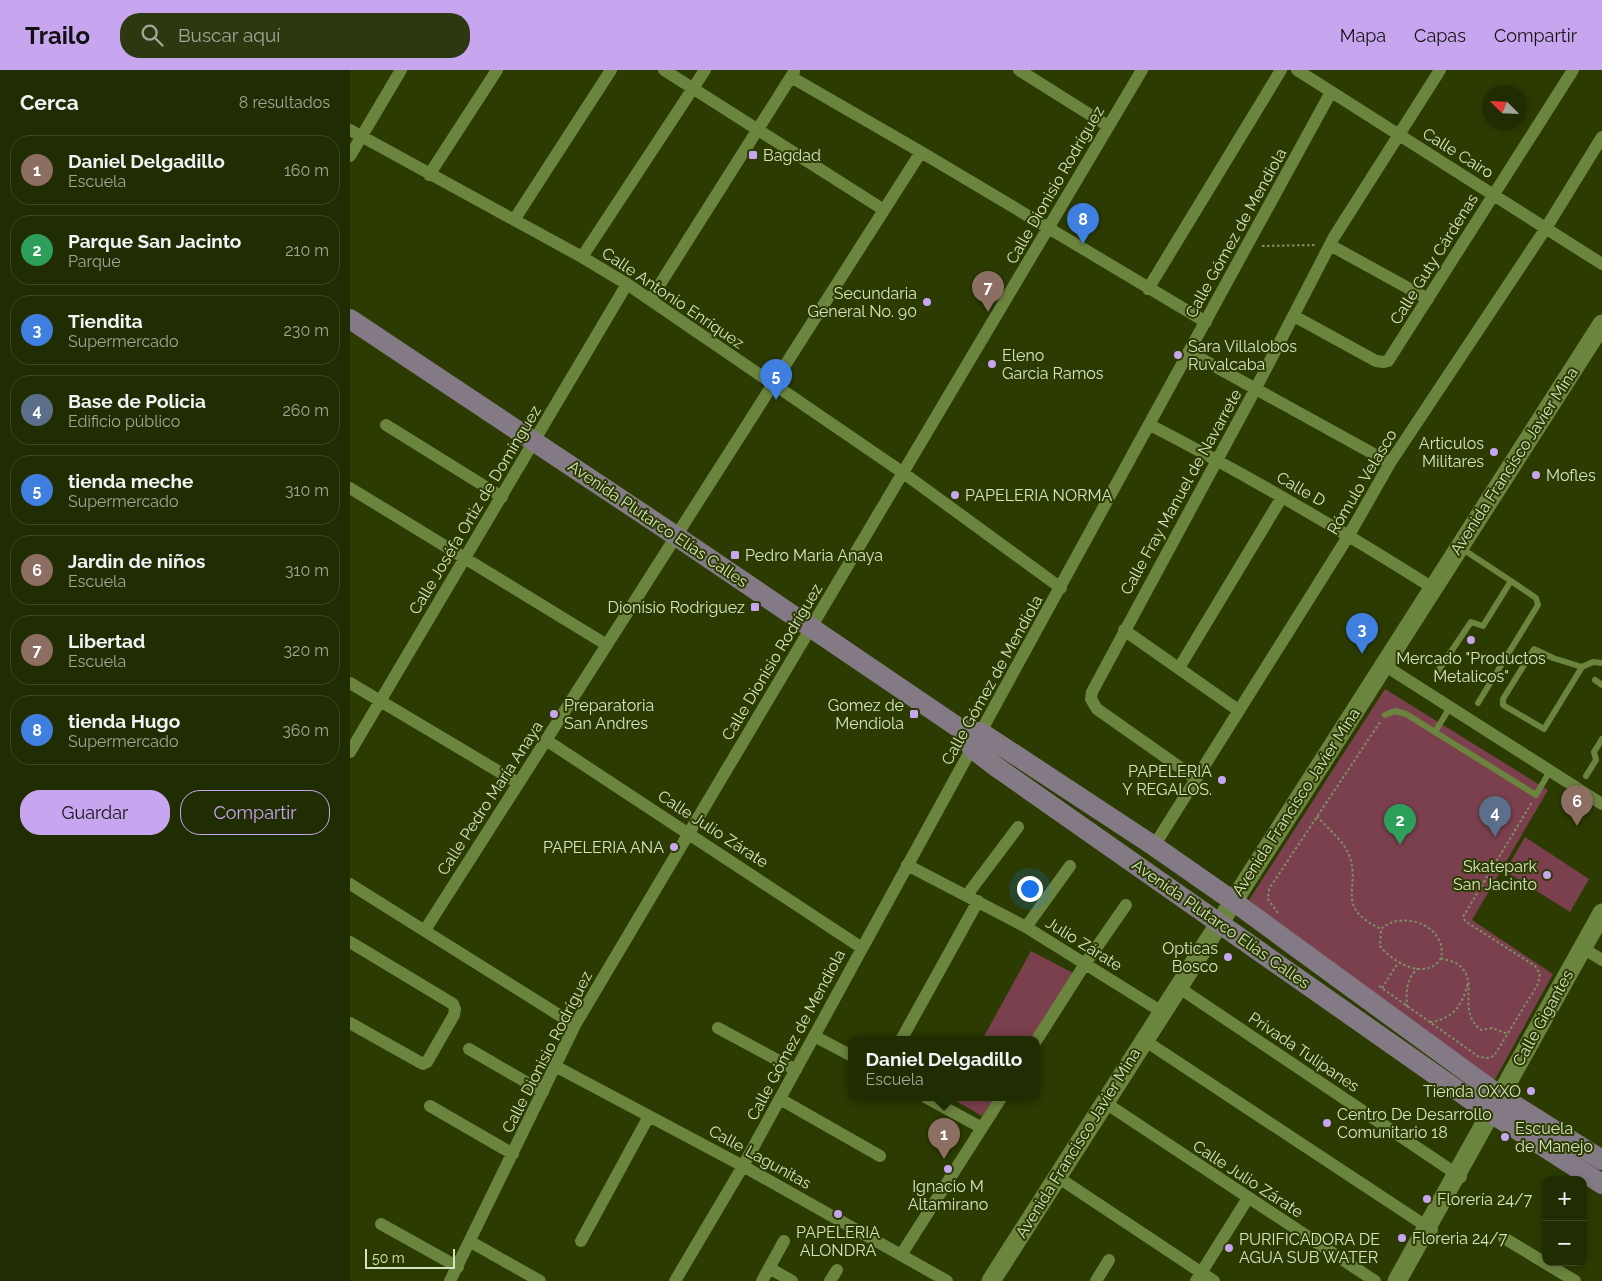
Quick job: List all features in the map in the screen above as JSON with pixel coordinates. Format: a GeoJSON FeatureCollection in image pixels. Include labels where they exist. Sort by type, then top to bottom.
{"type":"FeatureCollection","features":[{"type":"Feature","properties":{"kind":"main road","name":"Avenida Plutarco Elías Calles"},"geometry":{"type":"LineString","coordinates":[[352,319],[959,728],[1219,923],[1495,1105]]}},
{"type":"Feature","properties":{"kind":"main road","name":"Avenida Francisco Javier Mina"},"geometry":{"type":"LineString","coordinates":[[991,1281],[1056,1176],[1602,324]]}},
{"type":"Feature","properties":{"kind":"main road","name":"Avenida Plutarco Elías Calles"},"geometry":{"type":"LineString","coordinates":[[977,741],[1154,846],[1233,901],[1495,1105]]}},
{"type":"Feature","properties":{"kind":"main road","name":"Calle Gigantes"},"geometry":{"type":"LineString","coordinates":[[1397,1281],[1429,1229],[1581,947],[1602,913]]}},
{"type":"Feature","properties":{"kind":"main road"},"geometry":{"type":"LineString","coordinates":[[1495,1105],[1602,1160]]}},
{"type":"Feature","properties":{"kind":"main road"},"geometry":{"type":"LineString","coordinates":[[1495,1105],[1602,1184]]}},
{"type":"Feature","properties":{"kind":"street"},"geometry":{"type":"LineString","coordinates":[[350,156],[401,70]]}},
{"type":"Feature","properties":{"kind":"street"},"geometry":{"type":"LineString","coordinates":[[429,175],[497,70]]}},
{"type":"Feature","properties":{"kind":"street"},"geometry":{"type":"LineString","coordinates":[[514,220],[612,70]]}},
{"type":"Feature","properties":{"kind":"street"},"geometry":{"type":"LineString","coordinates":[[664,70],[884,210]]}},
{"type":"Feature","properties":{"kind":"street"},"geometry":{"type":"LineString","coordinates":[[582,257],[705,70]]}},
{"type":"Feature","properties":{"kind":"street"},"geometry":{"type":"LineString","coordinates":[[1019,70],[1108,126]]}},
{"type":"Feature","properties":{"kind":"street","name":"Calle Dionisio Rodríguez"},"geometry":{"type":"LineString","coordinates":[[450,1281],[471,1242],[575,1025],[812,628],[902,472],[1049,230],[1142,70]]}},
{"type":"Feature","properties":{"kind":"street"},"geometry":{"type":"LineString","coordinates":[[1148,289],[1281,70]]}},
{"type":"Feature","properties":{"kind":"street","name":"Calle Cairo"},"geometry":{"type":"LineString","coordinates":[[1297,70],[1602,264]]}},
{"type":"Feature","properties":{"kind":"street","name":"Calle Fray Manuel de Navarrete"},"geometry":{"type":"LineString","coordinates":[[1195,778],[1097,709],[1091,699],[1094,686],[1256,388],[1330,245],[1440,70]]}},
{"type":"Feature","properties":{"kind":"street","name":"Calle Guty Cárdenas"},"geometry":{"type":"LineString","coordinates":[[1294,316],[1376,361],[1384,362],[1390,358],[1573,70]]}},
{"type":"Feature","properties":{"kind":"street"},"geometry":{"type":"LineString","coordinates":[[650,300],[793,74],[1049,230],[1206,322]]}},
{"type":"Feature","properties":{"kind":"street","name":"Calle Gómez de Mendiola"},"geometry":{"type":"LineString","coordinates":[[675,1281],[743,1166],[796,1070],[1331,92]]}},
{"type":"Feature","properties":{"kind":"street","name":"Calle Antonio Enríquez"},"geometry":{"type":"LineString","coordinates":[[350,130],[429,175],[582,257],[627,284],[902,472],[1061,588]]}},
{"type":"Feature","properties":{"kind":"street","name":"Rómulo Velasco"},"geometry":{"type":"LineString","coordinates":[[1154,846],[1349,535],[1390,463],[1546,228],[1602,137]]}},
{"type":"Feature","properties":{"kind":"street","name":"Calle Pedro María Anaya"},"geometry":{"type":"LineString","coordinates":[[425,930],[921,152]]}},
{"type":"Feature","properties":{"kind":"street"},"geometry":{"type":"LineString","coordinates":[[1330,245],[1428,299]]}},
{"type":"Feature","properties":{"kind":"street","name":"Calle Joséfa Ortiz de Domínguez"},"geometry":{"type":"LineString","coordinates":[[350,752],[627,284]]}},
{"type":"Feature","properties":{"kind":"street"},"geometry":{"type":"LineString","coordinates":[[1189,352],[1390,463]]}},
{"type":"Feature","properties":{"kind":"street","name":"Calle D"},"geometry":{"type":"LineString","coordinates":[[1150,424],[1349,535],[1434,588]]}},
{"type":"Feature","properties":{"kind":"street"},"geometry":{"type":"LineString","coordinates":[[386,425],[502,496]]}},
{"type":"Feature","properties":{"kind":"street"},"geometry":{"type":"LineString","coordinates":[[350,488],[607,645]]}},
{"type":"Feature","properties":{"kind":"street"},"geometry":{"type":"LineString","coordinates":[[1179,668],[1282,497]]}},
{"type":"Feature","properties":{"kind":"street"},"geometry":{"type":"LineString","coordinates":[[1124,630],[1238,710]]}},
{"type":"Feature","properties":{"kind":"street"},"geometry":{"type":"LineString","coordinates":[[1384,665],[1602,804]]}},
{"type":"Feature","properties":{"kind":"street"},"geometry":{"type":"LineString","coordinates":[[350,683],[518,783]]}},
{"type":"Feature","properties":{"kind":"street","name":"Calle Julio Zárate"},"geometry":{"type":"LineString","coordinates":[[546,740],[689,832],[862,948]]}},
{"type":"Feature","properties":{"kind":"street"},"geometry":{"type":"LineString","coordinates":[[903,1036],[973,898],[1018,827]]}},
{"type":"Feature","properties":{"kind":"street","name":"Julio Zárate"},"geometry":{"type":"LineString","coordinates":[[907,865],[1026,927],[1162,1012]]}},
{"type":"Feature","properties":{"kind":"street"},"geometry":{"type":"LineString","coordinates":[[1026,927],[1070,866]]}},
{"type":"Feature","properties":{"kind":"street"},"geometry":{"type":"LineString","coordinates":[[350,884],[575,1025]]}},
{"type":"Feature","properties":{"kind":"street"},"geometry":{"type":"LineString","coordinates":[[1039,1036],[1085,964],[1126,905]]}},
{"type":"Feature","properties":{"kind":"street"},"geometry":{"type":"LineString","coordinates":[[350,942],[453,1004],[455,1012],[427,1062],[423,1064],[350,1023]]}},
{"type":"Feature","properties":{"kind":"street"},"geometry":{"type":"LineString","coordinates":[[1581,947],[1602,960]]}},
{"type":"Feature","properties":{"kind":"street","name":"Privada Tulipanes"},"geometry":{"type":"LineString","coordinates":[[1178,987],[1459,1175]]}},
{"type":"Feature","properties":{"kind":"street"},"geometry":{"type":"LineString","coordinates":[[718,1028],[796,1070]]}},
{"type":"Feature","properties":{"kind":"street"},"geometry":{"type":"LineString","coordinates":[[814,1036],[848,1054]]}},
{"type":"Feature","properties":{"kind":"street"},"geometry":{"type":"LineString","coordinates":[[1144,1040],[1429,1229]]}},
{"type":"Feature","properties":{"kind":"street"},"geometry":{"type":"LineString","coordinates":[[469,1049],[542,1092]]}},
{"type":"Feature","properties":{"kind":"street","name":"Calle Lagunitas"},"geometry":{"type":"LineString","coordinates":[[555,1066],[743,1166],[947,1281]]}},
{"type":"Feature","properties":{"kind":"street"},"geometry":{"type":"LineString","coordinates":[[780,1099],[880,1156]]}},
{"type":"Feature","properties":{"kind":"street"},"geometry":{"type":"LineString","coordinates":[[932,1101],[982,1128]]}},
{"type":"Feature","properties":{"kind":"street"},"geometry":{"type":"LineString","coordinates":[[902,1255],[999,1101]]}},
{"type":"Feature","properties":{"kind":"street","name":"Calle Julio Zárate"},"geometry":{"type":"LineString","coordinates":[[1104,1102],[1375,1281]]}},
{"type":"Feature","properties":{"kind":"street"},"geometry":{"type":"LineString","coordinates":[[430,1106],[513,1154]]}},
{"type":"Feature","properties":{"kind":"street"},"geometry":{"type":"LineString","coordinates":[[581,1241],[649,1116]]}},
{"type":"Feature","properties":{"kind":"street"},"geometry":{"type":"LineString","coordinates":[[1056,1176],[1199,1277],[1214,1281]]}},
{"type":"Feature","properties":{"kind":"street"},"geometry":{"type":"LineString","coordinates":[[1199,1277],[1248,1198]]}},
{"type":"Feature","properties":{"kind":"street"},"geometry":{"type":"LineString","coordinates":[[381,1224],[458,1267]]}},
{"type":"Feature","properties":{"kind":"street"},"geometry":{"type":"LineString","coordinates":[[1504,1238],[1575,1281]]}},
{"type":"Feature","properties":{"kind":"street"},"geometry":{"type":"LineString","coordinates":[[762,1281],[784,1241]]}},
{"type":"Feature","properties":{"kind":"street"},"geometry":{"type":"LineString","coordinates":[[471,1242],[540,1281]]}},
{"type":"Feature","properties":{"kind":"street"},"geometry":{"type":"LineString","coordinates":[[1096,1281],[1109,1260]]}},
{"type":"Feature","properties":{"kind":"street"},"geometry":{"type":"LineString","coordinates":[[769,1268],[792,1281]]}},
{"type":"Feature","properties":{"kind":"street"},"geometry":{"type":"LineString","coordinates":[[830,1281],[837,1270]]}},
{"type":"Feature","properties":{"kind":"lane"},"geometry":{"type":"LineString","coordinates":[[1460,547],[1536,598],[1538,605],[1478,703]]}},
{"type":"Feature","properties":{"kind":"lane"},"geometry":{"type":"LineString","coordinates":[[1438,671],[1470,623],[1480,626],[1484,625],[1511,581]]}},
{"type":"Feature","properties":{"kind":"lane"},"geometry":{"type":"LineString","coordinates":[[1582,667],[1553,658],[1534,649],[1502,702],[1504,707],[1544,729],[1582,667],[1593,662],[1602,663]]}},
{"type":"Feature","properties":{"kind":"lane"},"geometry":{"type":"LineString","coordinates":[[1595,680],[1602,684]]}},
{"type":"Feature","properties":{"kind":"lane"},"geometry":{"type":"LineString","coordinates":[[1435,732],[1450,707]]}},
{"type":"Feature","properties":{"kind":"lane"},"geometry":{"type":"LineString","coordinates":[[1385,715],[1391,712],[1401,712],[1536,795],[1550,771]]}},
{"type":"Feature","properties":{"kind":"lane"},"geometry":{"type":"LineString","coordinates":[[1586,776],[1596,760],[1594,751],[1602,738]]}},
{"type":"Feature","properties":{"kind":"path"},"geometry":{"type":"LineString","coordinates":[[1247,246],[1330,245]]}},
{"type":"Feature","properties":{"kind":"path"},"geometry":{"type":"LineString","coordinates":[[1281,916],[1270,905],[1268,899],[1269,889],[1385,715]]}},
{"type":"Feature","properties":{"kind":"path"},"geometry":{"type":"LineString","coordinates":[[1374,983],[1484,1058],[1494,1056],[1538,984],[1538,970],[1464,921],[1463,916],[1536,795]]}},
{"type":"Feature","properties":{"kind":"path"},"geometry":{"type":"LineString","coordinates":[[1317,816],[1341,841],[1348,853],[1352,866],[1350,892],[1359,915],[1368,923],[1381,929]]}},
{"type":"Feature","properties":{"kind":"path"},"geometry":{"type":"LineString","coordinates":[[1407,1007],[1407,986],[1415,971],[1435,964],[1441,958],[1441,943],[1437,935],[1429,927],[1420,923],[1404,920],[1395,921],[1381,929],[1380,946],[1386,954],[1398,963],[1420,968]]}},
{"type":"Feature","properties":{"kind":"path"},"geometry":{"type":"LineString","coordinates":[[1441,958],[1455,962],[1463,969],[1468,981],[1468,1012],[1472,1023],[1481,1030],[1492,1028],[1508,1034]]}},
{"type":"Feature","properties":{"kind":"path"},"geometry":{"type":"LineString","coordinates":[[1382,988],[1398,963]]}},
{"type":"Feature","properties":{"kind":"path"},"geometry":{"type":"LineString","coordinates":[[1430,1022],[1443,1020],[1457,1010],[1468,981]]}},
{"type":"Feature","properties":{"kind":"shaded area"},"geometry":{"type":"Polygon","coordinates":[[[1385,689],[1548,790],[1472,920],[1553,974],[1493,1083],[1249,900],[1385,689]]]}},
{"type":"Feature","properties":{"kind":"shaded area","name":"Skatepark San Jacinto"},"geometry":{"type":"Polygon","coordinates":[[[1525,837],[1589,879],[1570,912],[1505,871],[1525,837]]]}},
{"type":"Feature","properties":{"kind":"shaded area"},"geometry":{"type":"Polygon","coordinates":[[[1031,951],[1073,973],[1033,1036],[984,1036],[1031,951]]]}},
{"type":"Feature","properties":{"kind":"shaded area"},"geometry":{"type":"Polygon","coordinates":[[[956,1101],[992,1101],[982,1116],[956,1101]]]}},
{"type":"Feature","properties":{"kind":"place","name":"Bagdad"},"geometry":{"type":"Point","coordinates":[753,155]}},
{"type":"Feature","properties":{"kind":"place","name":"tienda Hugo"},"geometry":{"type":"Point","coordinates":[1083,244]}},
{"type":"Feature","properties":{"kind":"place","name":"Secundaria General No. 90"},"geometry":{"type":"Point","coordinates":[927,302]}},
{"type":"Feature","properties":{"kind":"place","name":"Libertad"},"geometry":{"type":"Point","coordinates":[988,312]}},
{"type":"Feature","properties":{"kind":"place","name":"Sara Villalobos Ruvalcaba"},"geometry":{"type":"Point","coordinates":[1178,355]}},
{"type":"Feature","properties":{"kind":"place","name":"Eleno Garcia Ramos"},"geometry":{"type":"Point","coordinates":[992,364]}},
{"type":"Feature","properties":{"kind":"place","name":"tienda meche"},"geometry":{"type":"Point","coordinates":[776,400]}},
{"type":"Feature","properties":{"kind":"place","name":"Articulos Militares"},"geometry":{"type":"Point","coordinates":[1494,452]}},
{"type":"Feature","properties":{"kind":"place","name":"Mofles"},"geometry":{"type":"Point","coordinates":[1536,475]}},
{"type":"Feature","properties":{"kind":"place","name":"PAPELERIA NORMA"},"geometry":{"type":"Point","coordinates":[955,495]}},
{"type":"Feature","properties":{"kind":"place","name":"Pedro Maria Anaya"},"geometry":{"type":"Point","coordinates":[735,555]}},
{"type":"Feature","properties":{"kind":"place","name":"Dionisio Rodriguez"},"geometry":{"type":"Point","coordinates":[755,607]}},
{"type":"Feature","properties":{"kind":"place","name":"Mercado \"Productos Metalicos\""},"geometry":{"type":"Point","coordinates":[1471,640]}},
{"type":"Feature","properties":{"kind":"place","name":"Tiendita"},"geometry":{"type":"Point","coordinates":[1362,654]}},
{"type":"Feature","properties":{"kind":"place","name":"Preparatoria San Andres"},"geometry":{"type":"Point","coordinates":[554,714]}},
{"type":"Feature","properties":{"kind":"place","name":"Gomez de Mendiola"},"geometry":{"type":"Point","coordinates":[914,714]}},
{"type":"Feature","properties":{"kind":"place","name":"PAPELERIA Y REGALOS."},"geometry":{"type":"Point","coordinates":[1222,780]}},
{"type":"Feature","properties":{"kind":"place","name":"Jardin de niños"},"geometry":{"type":"Point","coordinates":[1577,826]}},
{"type":"Feature","properties":{"kind":"place","name":"Base de Policia"},"geometry":{"type":"Point","coordinates":[1495,837]}},
{"type":"Feature","properties":{"kind":"place","name":"Parque San Jacinto"},"geometry":{"type":"Point","coordinates":[1400,845]}},
{"type":"Feature","properties":{"kind":"place","name":"PAPELERIA ANA"},"geometry":{"type":"Point","coordinates":[674,847]}},
{"type":"Feature","properties":{"kind":"place","name":"Skatepark San Jacinto"},"geometry":{"type":"Point","coordinates":[1547,875]}},
{"type":"Feature","properties":{"kind":"place","name":"Opticas Bosco"},"geometry":{"type":"Point","coordinates":[1228,957]}},
{"type":"Feature","properties":{"kind":"place","name":"Tienda OXXO"},"geometry":{"type":"Point","coordinates":[1531,1091]}},
{"type":"Feature","properties":{"kind":"place","name":"Centro De Desarrollo Comunitario 18"},"geometry":{"type":"Point","coordinates":[1327,1123]}},
{"type":"Feature","properties":{"kind":"place","name":"Escuela de Manejo"},"geometry":{"type":"Point","coordinates":[1505,1137]}},
{"type":"Feature","properties":{"kind":"place","name":"Daniel Delgadillo"},"geometry":{"type":"Point","coordinates":[944,1159]}},
{"type":"Feature","properties":{"kind":"place","name":"Ignacio M Altamirano"},"geometry":{"type":"Point","coordinates":[948,1169]}},
{"type":"Feature","properties":{"kind":"place","name":"Florería 24/7"},"geometry":{"type":"Point","coordinates":[1427,1199]}},
{"type":"Feature","properties":{"kind":"place","name":"PAPELERIA ALONDRA"},"geometry":{"type":"Point","coordinates":[838,1214]}},
{"type":"Feature","properties":{"kind":"place","name":"Floreria 24/7"},"geometry":{"type":"Point","coordinates":[1402,1238]}},
{"type":"Feature","properties":{"kind":"place","name":"PURIFICADORA DE AGUA SUB WATER"},"geometry":{"type":"Point","coordinates":[1229,1248]}}]}
